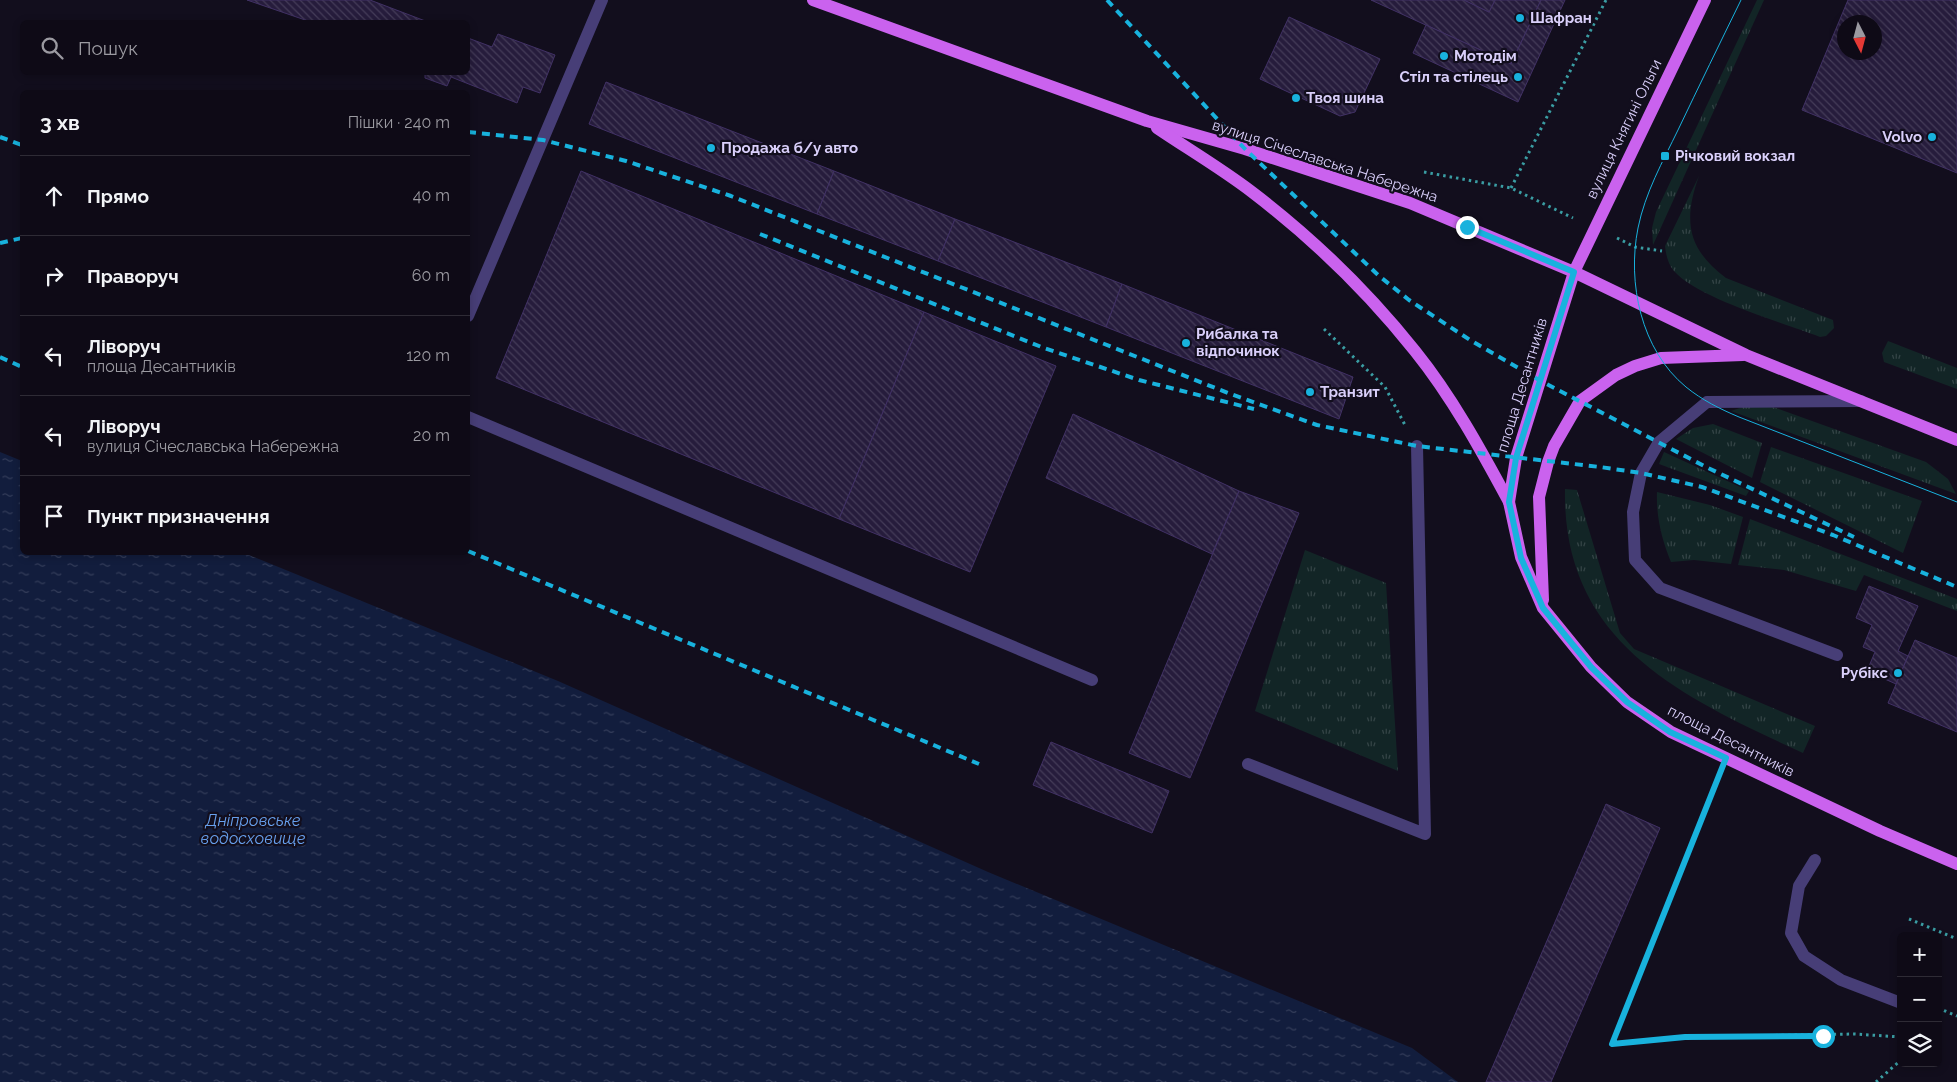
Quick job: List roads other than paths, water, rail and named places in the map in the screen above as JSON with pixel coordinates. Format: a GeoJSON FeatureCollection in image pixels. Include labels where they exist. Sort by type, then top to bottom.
{"type":"FeatureCollection","features":[{"type":"Feature","properties":{"kind":"main road","name":"вулиця Січеславська Набережна"},"geometry":{"type":"LineString","coordinates":[[813,0],[1147,122],[1245,149],[1410,203],[1574,272]]}},
{"type":"Feature","properties":{"kind":"main road","name":"вулиця Княгині Ольги"},"geometry":{"type":"LineString","coordinates":[[1574,272],[1705,0]]}},
{"type":"Feature","properties":{"kind":"main road","name":"вулиця Січеславська Набережна"},"geometry":{"type":"LineString","coordinates":[[1147,122],[1251,192],[1296,229],[1362,292],[1415,351],[1446,394],[1509,502]]}},
{"type":"Feature","properties":{"kind":"main road"},"geometry":{"type":"LineString","coordinates":[[1574,272],[1746,355],[1957,440]]}},
{"type":"Feature","properties":{"kind":"main road","name":"площа Десантників"},"geometry":{"type":"LineString","coordinates":[[1574,272],[1516,458],[1509,502],[1521,558],[1543,608],[1591,667],[1627,702],[1670,732],[1880,831],[1957,864]]}},
{"type":"Feature","properties":{"kind":"main road"},"geometry":{"type":"LineString","coordinates":[[1543,608],[1540,497],[1551,454],[1563,428],[1580,401],[1616,375],[1635,366],[1661,358],[1746,355]]}},
{"type":"Feature","properties":{"kind":"lane"},"geometry":{"type":"LineString","coordinates":[[470,311],[602,0]]}},
{"type":"Feature","properties":{"kind":"lane"},"geometry":{"type":"LineString","coordinates":[[1837,655],[1660,588],[1635,560],[1633,512],[1642,473],[1659,442],[1707,402],[1860,401]]}},
{"type":"Feature","properties":{"kind":"lane"},"geometry":{"type":"LineString","coordinates":[[470,418],[1092,680]]}},
{"type":"Feature","properties":{"kind":"lane"},"geometry":{"type":"LineString","coordinates":[[1248,764],[1425,834],[1417,446]]}},
{"type":"Feature","properties":{"kind":"lane"},"geometry":{"type":"LineString","coordinates":[[1815,860],[1799,886],[1791,933],[1804,956],[1841,980],[1897,1001]]}},
{"type":"Feature","properties":{"kind":"water","name":"Дніпровське водосховище"},"geometry":{"type":"Polygon","coordinates":[[[0,452],[20,460],[20,555],[249,555],[558,681],[988,872],[1412,1048],[1458,1082],[0,1082],[0,452]]]}},
{"type":"Feature","properties":{"kind":"tram line"},"geometry":{"type":"LineString","coordinates":[[1741,0],[1661,165],[1641,215],[1635,249],[1636,293],[1648,335],[1658,354],[1671,372],[1686,387],[1711,404],[1739,417],[1957,502]]}},
{"type":"Feature","properties":{"kind":"railway"},"geometry":{"type":"LineString","coordinates":[[1107,0],[1245,149],[1378,275],[1409,300],[1470,340],[1539,380],[1706,467],[1854,537]]}},
{"type":"Feature","properties":{"kind":"railway"},"geometry":{"type":"LineString","coordinates":[[470,132],[543,140],[626,161],[731,196],[1228,393],[1317,425],[1417,446],[1600,467],[1641,473],[1702,487],[1833,535],[1957,587]]}},
{"type":"Feature","properties":{"kind":"railway"},"geometry":{"type":"LineString","coordinates":[[0,137],[20,144]]}},
{"type":"Feature","properties":{"kind":"railway"},"geometry":{"type":"LineString","coordinates":[[760,234],[1044,348],[1139,380],[1254,409]]}},
{"type":"Feature","properties":{"kind":"railway"},"geometry":{"type":"LineString","coordinates":[[0,243],[20,238]]}},
{"type":"Feature","properties":{"kind":"railway"},"geometry":{"type":"LineString","coordinates":[[0,357],[20,366]]}},
{"type":"Feature","properties":{"kind":"railway"},"geometry":{"type":"LineString","coordinates":[[470,552],[979,764]]}},
{"type":"Feature","properties":{"kind":"place","name":"Шафран"},"geometry":{"type":"Point","coordinates":[1520,18]}},
{"type":"Feature","properties":{"kind":"place","name":"Мотодім"},"geometry":{"type":"Point","coordinates":[1444,56]}},
{"type":"Feature","properties":{"kind":"place","name":"Стіл та стілець"},"geometry":{"type":"Point","coordinates":[1518,77]}},
{"type":"Feature","properties":{"kind":"place","name":"Твоя шина"},"geometry":{"type":"Point","coordinates":[1296,98]}},
{"type":"Feature","properties":{"kind":"place","name":"Volvo"},"geometry":{"type":"Point","coordinates":[1932,137]}},
{"type":"Feature","properties":{"kind":"place","name":"Продажа б/у авто"},"geometry":{"type":"Point","coordinates":[711,148]}},
{"type":"Feature","properties":{"kind":"place","name":"Річковий вокзал"},"geometry":{"type":"Point","coordinates":[1665,156]}},
{"type":"Feature","properties":{"kind":"place","name":"Рибалка та відпочинок"},"geometry":{"type":"Point","coordinates":[1186,343]}},
{"type":"Feature","properties":{"kind":"place","name":"Транзит"},"geometry":{"type":"Point","coordinates":[1310,392]}},
{"type":"Feature","properties":{"kind":"place","name":"Рубікс"},"geometry":{"type":"Point","coordinates":[1898,673]}}]}
